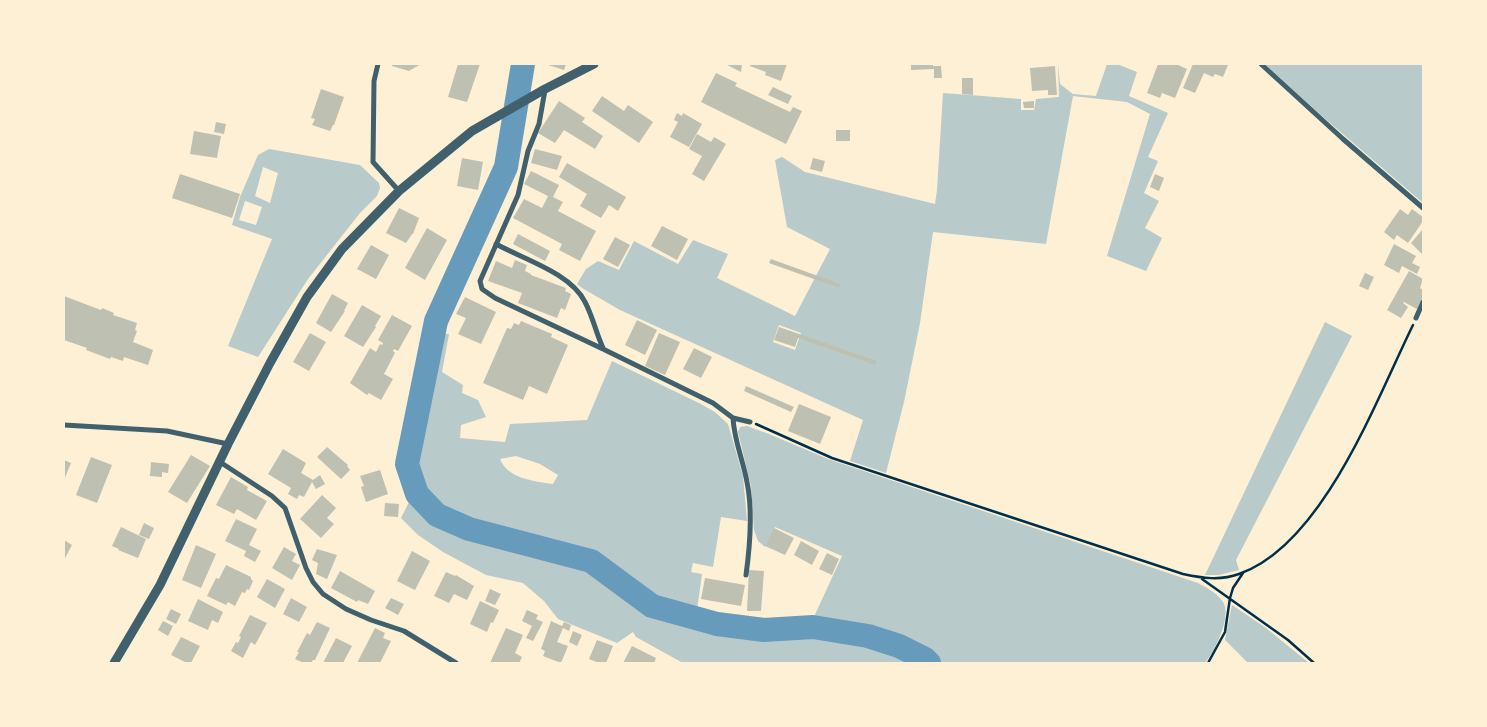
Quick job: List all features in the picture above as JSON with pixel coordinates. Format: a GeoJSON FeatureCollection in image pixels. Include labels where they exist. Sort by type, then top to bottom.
{"type":"FeatureCollection","features":[{"type":"Feature","properties":{"kind":"street"},"geometry":{"type":"LineString","coordinates":[[378,64],[374,81],[373,162],[399,191]]}},
{"type":"Feature","properties":{"kind":"street"},"geometry":{"type":"LineString","coordinates":[[114,663],[160,585],[228,444],[270,363],[307,297],[342,249],[399,191],[465,136],[545,89],[594,64]]}},
{"type":"Feature","properties":{"kind":"street"},"geometry":{"type":"LineString","coordinates":[[1261,64],[1343,139],[1423,208]]}},
{"type":"Feature","properties":{"kind":"street"},"geometry":{"type":"LineString","coordinates":[[545,89],[539,124],[528,152],[518,195],[480,281],[482,289],[502,302],[604,349],[713,403],[733,418],[750,422]]}},
{"type":"Feature","properties":{"kind":"street"},"geometry":{"type":"LineString","coordinates":[[496,244],[566,280],[584,300],[591,316],[595,333],[604,349]]}},
{"type":"Feature","properties":{"kind":"street"},"geometry":{"type":"LineString","coordinates":[[1416,318],[1423,302]]}},
{"type":"Feature","properties":{"kind":"street"},"geometry":{"type":"LineString","coordinates":[[733,418],[734,433],[748,483],[750,548],[746,575]]}},
{"type":"Feature","properties":{"kind":"street"},"geometry":{"type":"LineString","coordinates":[[64,425],[167,430],[228,444]]}},
{"type":"Feature","properties":{"kind":"street"},"geometry":{"type":"LineString","coordinates":[[220,462],[272,496],[285,508],[306,568],[322,594],[346,609],[404,631],[456,663]]}},
{"type":"Feature","properties":{"kind":"path"},"geometry":{"type":"LineString","coordinates":[[750,422],[832,458],[1036,526],[1183,574],[1200,578],[1219,578],[1244,572],[1262,562],[1284,546],[1300,531],[1325,498],[1358,440],[1416,318]]}},
{"type":"Feature","properties":{"kind":"path"},"geometry":{"type":"LineString","coordinates":[[1208,663],[1225,632],[1233,588],[1244,572]]}},
{"type":"Feature","properties":{"kind":"path"},"geometry":{"type":"LineString","coordinates":[[1200,578],[1288,640],[1314,663]]}},
{"type":"Feature","properties":{"kind":"shaded area"},"geometry":{"type":"Polygon","coordinates":[[[1058,64],[1060,84],[1073,94],[1096,96],[1107,64],[1117,64],[1137,72],[1129,96],[1168,113],[1148,157],[1158,161],[1144,193],[1159,201],[1145,228],[1162,238],[1146,271],[1107,256],[1150,114],[1127,102],[1073,96],[1046,244],[933,232],[920,323],[904,402],[886,473],[850,461],[863,420],[620,310],[577,284],[586,269],[598,261],[619,270],[634,241],[678,264],[693,240],[728,254],[717,278],[795,316],[830,249],[787,227],[775,160],[782,157],[805,172],[935,204],[943,93],[1021,99],[1021,110],[1034,110],[1036,99],[1059,97],[1058,64]],[[779,325],[773,342],[795,350],[801,333],[779,325]]]}},
{"type":"Feature","properties":{"kind":"shaded area"},"geometry":{"type":"Polygon","coordinates":[[[1265,64],[1423,64],[1423,203],[1315,110],[1265,64]]]}},
{"type":"Feature","properties":{"kind":"shaded area"},"geometry":{"type":"Polygon","coordinates":[[[269,149],[360,165],[379,183],[380,188],[377,196],[360,213],[308,279],[258,357],[228,346],[272,239],[232,225],[240,197],[258,155],[269,149]],[[263,167],[255,196],[270,203],[278,173],[263,167]],[[245,201],[239,220],[256,225],[262,207],[245,201]]]}},
{"type":"Feature","properties":{"kind":"shaded area"},"geometry":{"type":"Polygon","coordinates":[[[1325,322],[1352,336],[1236,560],[1239,570],[1219,575],[1205,575],[1325,322]]]}},
{"type":"Feature","properties":{"kind":"shaded area"},"geometry":{"type":"Polygon","coordinates":[[[444,334],[449,334],[442,372],[463,385],[462,393],[478,400],[486,417],[461,425],[460,438],[505,442],[510,424],[587,420],[612,361],[715,412],[728,424],[743,476],[747,521],[721,517],[713,567],[693,563],[691,572],[702,574],[697,610],[646,595],[608,567],[578,552],[486,529],[440,510],[427,499],[415,464],[416,445],[429,385],[444,334]],[[516,456],[500,459],[504,466],[515,475],[553,484],[558,475],[540,464],[516,456]]]}},
{"type":"Feature","properties":{"kind":"shaded area"},"geometry":{"type":"Polygon","coordinates":[[[747,426],[828,459],[1198,583],[1218,596],[1225,608],[1224,624],[1217,642],[1205,663],[940,663],[908,643],[881,633],[859,626],[812,621],[842,556],[775,527],[765,547],[758,541],[754,530],[751,486],[738,432],[740,427],[747,426]]]}},
{"type":"Feature","properties":{"kind":"shaded area"},"geometry":{"type":"Polygon","coordinates":[[[411,498],[422,509],[448,525],[470,534],[499,540],[539,553],[590,566],[605,574],[624,593],[647,610],[678,621],[750,635],[823,632],[877,648],[889,648],[919,663],[683,663],[636,637],[633,632],[617,643],[558,619],[544,601],[523,583],[486,575],[443,552],[418,535],[401,518],[411,498]]]}},
{"type":"Feature","properties":{"kind":"shaded area"},"geometry":{"type":"Polygon","coordinates":[[[1232,605],[1266,628],[1309,663],[1248,663],[1225,640],[1232,605]]]}},
{"type":"Feature","properties":{"kind":"building"},"geometry":{"type":"Polygon","coordinates":[[[392,64],[421,64],[409,71],[392,66],[392,64]]]}},
{"type":"Feature","properties":{"kind":"building"},"geometry":{"type":"Polygon","coordinates":[[[458,64],[480,64],[467,102],[448,97],[458,64]]]}},
{"type":"Feature","properties":{"kind":"building"},"geometry":{"type":"Polygon","coordinates":[[[545,64],[566,64],[564,70],[545,64]]]}},
{"type":"Feature","properties":{"kind":"building"},"geometry":{"type":"Polygon","coordinates":[[[725,64],[742,64],[741,72],[725,64]]]}},
{"type":"Feature","properties":{"kind":"building"},"geometry":{"type":"Polygon","coordinates":[[[750,64],[787,64],[781,81],[765,75],[766,72],[750,66],[750,64]]]}},
{"type":"Feature","properties":{"kind":"building"},"geometry":{"type":"Polygon","coordinates":[[[911,64],[941,66],[942,78],[934,78],[934,69],[911,70],[911,64]]]}},
{"type":"Feature","properties":{"kind":"building"},"geometry":{"type":"Polygon","coordinates":[[[1158,64],[1176,64],[1187,69],[1175,98],[1162,93],[1160,98],[1147,93],[1158,64]]]}},
{"type":"Feature","properties":{"kind":"building"},"geometry":{"type":"Polygon","coordinates":[[[1193,64],[1228,65],[1223,77],[1215,74],[1213,77],[1204,73],[1195,93],[1183,88],[1193,64]]]}},
{"type":"Feature","properties":{"kind":"building"},"geometry":{"type":"Polygon","coordinates":[[[1055,66],[1057,95],[1048,95],[1048,90],[1032,91],[1030,68],[1055,66]]]}},
{"type":"Feature","properties":{"kind":"building"},"geometry":{"type":"Polygon","coordinates":[[[716,73],[737,83],[735,86],[790,112],[793,107],[802,111],[786,144],[701,102],[716,73]]]}},
{"type":"Feature","properties":{"kind":"building"},"geometry":{"type":"Polygon","coordinates":[[[962,78],[973,78],[973,95],[962,94],[962,78]]]}},
{"type":"Feature","properties":{"kind":"building"},"geometry":{"type":"Polygon","coordinates":[[[773,87],[792,96],[788,104],[768,95],[773,87]]]}},
{"type":"Feature","properties":{"kind":"building"},"geometry":{"type":"Polygon","coordinates":[[[321,89],[344,97],[330,131],[312,125],[315,119],[311,118],[321,89]]]}},
{"type":"Feature","properties":{"kind":"building"},"geometry":{"type":"Polygon","coordinates":[[[602,96],[624,111],[628,105],[653,122],[639,143],[592,111],[602,96]]]}},
{"type":"Feature","properties":{"kind":"building"},"geometry":{"type":"Polygon","coordinates":[[[559,101],[585,118],[582,122],[603,136],[595,149],[564,130],[555,143],[538,133],[559,101]]]}},
{"type":"Feature","properties":{"kind":"building"},"geometry":{"type":"Polygon","coordinates":[[[1034,101],[1034,108],[1024,108],[1023,102],[1034,101]]]}},
{"type":"Feature","properties":{"kind":"building"},"geometry":{"type":"Polygon","coordinates":[[[677,113],[682,116],[683,113],[702,124],[689,147],[670,137],[678,122],[674,120],[677,113]]]}},
{"type":"Feature","properties":{"kind":"building"},"geometry":{"type":"Polygon","coordinates":[[[216,122],[226,124],[224,134],[214,132],[216,122]]]}},
{"type":"Feature","properties":{"kind":"building"},"geometry":{"type":"Polygon","coordinates":[[[836,130],[850,130],[850,141],[836,141],[836,130]]]}},
{"type":"Feature","properties":{"kind":"building"},"geometry":{"type":"Polygon","coordinates":[[[194,131],[221,136],[217,158],[190,154],[194,131]]]}},
{"type":"Feature","properties":{"kind":"building"},"geometry":{"type":"Polygon","coordinates":[[[697,134],[711,142],[714,137],[726,144],[704,181],[692,174],[702,156],[689,149],[697,134]]]}},
{"type":"Feature","properties":{"kind":"building"},"geometry":{"type":"Polygon","coordinates":[[[535,149],[562,156],[557,170],[531,163],[535,149]]]}},
{"type":"Feature","properties":{"kind":"building"},"geometry":{"type":"Polygon","coordinates":[[[462,158],[483,162],[478,190],[457,186],[462,158]]]}},
{"type":"Feature","properties":{"kind":"building"},"geometry":{"type":"Polygon","coordinates":[[[813,158],[825,161],[822,172],[810,169],[813,158]]]}},
{"type":"Feature","properties":{"kind":"building"},"geometry":{"type":"Polygon","coordinates":[[[567,163],[626,197],[618,211],[609,205],[601,218],[580,206],[587,194],[559,177],[567,163]]]}},
{"type":"Feature","properties":{"kind":"building"},"geometry":{"type":"Polygon","coordinates":[[[531,171],[559,185],[553,197],[563,202],[558,211],[596,231],[580,261],[559,250],[562,244],[513,218],[524,199],[542,208],[548,196],[524,184],[531,171]]]}},
{"type":"Feature","properties":{"kind":"building"},"geometry":{"type":"Polygon","coordinates":[[[180,174],[240,194],[232,218],[172,198],[180,174]]]}},
{"type":"Feature","properties":{"kind":"building"},"geometry":{"type":"Polygon","coordinates":[[[1155,174],[1164,178],[1159,191],[1150,187],[1155,174]]]}},
{"type":"Feature","properties":{"kind":"building"},"geometry":{"type":"Polygon","coordinates":[[[399,208],[419,218],[413,234],[406,243],[386,233],[399,208]]]}},
{"type":"Feature","properties":{"kind":"building"},"geometry":{"type":"Polygon","coordinates":[[[1400,209],[1408,215],[1412,209],[1423,217],[1423,221],[1408,243],[1397,235],[1394,240],[1384,232],[1400,209]]]}},
{"type":"Feature","properties":{"kind":"building"},"geometry":{"type":"Polygon","coordinates":[[[662,226],[688,239],[677,260],[651,246],[662,226]]]}},
{"type":"Feature","properties":{"kind":"building"},"geometry":{"type":"Polygon","coordinates":[[[427,228],[447,240],[425,280],[405,268],[427,228]]]}},
{"type":"Feature","properties":{"kind":"building"},"geometry":{"type":"Polygon","coordinates":[[[1423,229],[1423,255],[1411,243],[1423,229]]]}},
{"type":"Feature","properties":{"kind":"building"},"geometry":{"type":"Polygon","coordinates":[[[518,234],[550,251],[545,261],[513,244],[518,234]]]}},
{"type":"Feature","properties":{"kind":"building"},"geometry":{"type":"Polygon","coordinates":[[[615,237],[630,245],[618,267],[603,259],[615,237]]]}},
{"type":"Feature","properties":{"kind":"building"},"geometry":{"type":"Polygon","coordinates":[[[1394,244],[1416,256],[1412,263],[1420,267],[1417,274],[1402,266],[1399,273],[1384,265],[1394,244]]]}},
{"type":"Feature","properties":{"kind":"building"},"geometry":{"type":"Polygon","coordinates":[[[371,245],[389,255],[376,279],[357,269],[371,245]]]}},
{"type":"Feature","properties":{"kind":"building"},"geometry":{"type":"Polygon","coordinates":[[[771,259],[840,284],[839,288],[769,263],[771,259]]]}},
{"type":"Feature","properties":{"kind":"building"},"geometry":{"type":"Polygon","coordinates":[[[515,260],[527,265],[525,271],[531,275],[566,288],[565,291],[571,294],[565,310],[561,308],[557,318],[518,303],[522,293],[488,281],[496,261],[512,268],[515,260]]]}},
{"type":"Feature","properties":{"kind":"building"},"geometry":{"type":"Polygon","coordinates":[[[1409,271],[1423,279],[1420,288],[1423,290],[1423,297],[1417,309],[1404,302],[1408,307],[1401,318],[1387,310],[1409,271]]]}},
{"type":"Feature","properties":{"kind":"building"},"geometry":{"type":"Polygon","coordinates":[[[1365,273],[1374,277],[1368,290],[1359,286],[1365,273]]]}},
{"type":"Feature","properties":{"kind":"building"},"geometry":{"type":"Polygon","coordinates":[[[332,294],[348,303],[331,332],[316,323],[332,294]]]}},
{"type":"Feature","properties":{"kind":"building"},"geometry":{"type":"Polygon","coordinates":[[[64,296],[101,310],[102,308],[114,313],[113,315],[137,323],[135,330],[137,331],[133,342],[153,350],[148,365],[124,357],[123,361],[111,357],[110,359],[64,340],[64,296]]]}},
{"type":"Feature","properties":{"kind":"building"},"geometry":{"type":"Polygon","coordinates":[[[465,297],[496,312],[481,344],[458,334],[466,318],[456,314],[465,297]]]}},
{"type":"Feature","properties":{"kind":"building"},"geometry":{"type":"Polygon","coordinates":[[[362,305],[381,316],[363,347],[344,336],[362,305]]]}},
{"type":"Feature","properties":{"kind":"building"},"geometry":{"type":"Polygon","coordinates":[[[392,315],[412,326],[398,351],[394,349],[393,351],[395,353],[384,374],[393,379],[381,400],[369,393],[367,395],[350,383],[370,348],[376,352],[380,344],[382,345],[383,343],[378,340],[392,315]]]}},
{"type":"Feature","properties":{"kind":"building"},"geometry":{"type":"Polygon","coordinates":[[[637,320],[657,330],[645,355],[625,345],[637,320]]]}},
{"type":"Feature","properties":{"kind":"building"},"geometry":{"type":"Polygon","coordinates":[[[521,321],[552,334],[551,337],[568,345],[547,394],[529,386],[523,400],[483,383],[507,328],[511,329],[514,323],[519,325],[521,321]]]}},
{"type":"Feature","properties":{"kind":"building"},"geometry":{"type":"Polygon","coordinates":[[[779,327],[877,361],[875,365],[798,338],[795,347],[774,340],[779,327]]]}},
{"type":"Feature","properties":{"kind":"building"},"geometry":{"type":"Polygon","coordinates":[[[310,333],[326,342],[309,371],[293,362],[310,333]]]}},
{"type":"Feature","properties":{"kind":"building"},"geometry":{"type":"Polygon","coordinates":[[[659,333],[680,342],[665,375],[645,366],[659,333]]]}},
{"type":"Feature","properties":{"kind":"building"},"geometry":{"type":"Polygon","coordinates":[[[694,348],[712,357],[701,378],[683,369],[694,348]]]}},
{"type":"Feature","properties":{"kind":"building"},"geometry":{"type":"Polygon","coordinates":[[[746,386],[794,407],[791,412],[744,391],[746,386]]]}},
{"type":"Feature","properties":{"kind":"building"},"geometry":{"type":"Polygon","coordinates":[[[799,404],[831,417],[820,444],[788,431],[799,404]]]}},
{"type":"Feature","properties":{"kind":"building"},"geometry":{"type":"Polygon","coordinates":[[[327,447],[348,465],[350,470],[341,479],[317,457],[327,447]]]}},
{"type":"Feature","properties":{"kind":"building"},"geometry":{"type":"Polygon","coordinates":[[[283,449],[306,463],[301,473],[313,480],[320,475],[325,484],[316,489],[312,482],[304,497],[299,495],[297,499],[288,494],[291,488],[268,474],[283,449]]]}},
{"type":"Feature","properties":{"kind":"building"},"geometry":{"type":"Polygon","coordinates":[[[191,455],[210,466],[187,503],[168,492],[191,455]]]}},
{"type":"Feature","properties":{"kind":"building"},"geometry":{"type":"Polygon","coordinates":[[[91,457],[112,465],[97,503],[76,495],[91,457]]]}},
{"type":"Feature","properties":{"kind":"building"},"geometry":{"type":"Polygon","coordinates":[[[64,460],[71,463],[64,480],[64,460]]]}},
{"type":"Feature","properties":{"kind":"building"},"geometry":{"type":"Polygon","coordinates":[[[151,462],[169,464],[168,473],[162,472],[162,477],[150,476],[151,462]]]}},
{"type":"Feature","properties":{"kind":"building"},"geometry":{"type":"Polygon","coordinates":[[[380,470],[388,494],[366,502],[361,487],[364,486],[360,476],[380,470]]]}},
{"type":"Feature","properties":{"kind":"building"},"geometry":{"type":"Polygon","coordinates":[[[231,477],[248,487],[247,490],[267,501],[256,520],[237,509],[234,514],[216,505],[231,477]]]}},
{"type":"Feature","properties":{"kind":"building"},"geometry":{"type":"Polygon","coordinates":[[[322,495],[336,508],[327,518],[334,524],[321,538],[300,519],[322,495]]]}},
{"type":"Feature","properties":{"kind":"building"},"geometry":{"type":"Polygon","coordinates":[[[385,503],[399,504],[398,517],[384,516],[385,503]]]}},
{"type":"Feature","properties":{"kind":"building"},"geometry":{"type":"Polygon","coordinates":[[[236,519],[257,529],[249,545],[261,551],[255,562],[244,556],[246,551],[225,541],[236,519]]]}},
{"type":"Feature","properties":{"kind":"building"},"geometry":{"type":"Polygon","coordinates":[[[144,523],[154,528],[149,539],[139,535],[144,523]]]}},
{"type":"Feature","properties":{"kind":"building"},"geometry":{"type":"Polygon","coordinates":[[[121,527],[146,539],[138,558],[112,546],[121,527]]]}},
{"type":"Feature","properties":{"kind":"building"},"geometry":{"type":"Polygon","coordinates":[[[774,528],[794,538],[785,555],[765,546],[774,528]]]}},
{"type":"Feature","properties":{"kind":"building"},"geometry":{"type":"Polygon","coordinates":[[[64,540],[72,545],[64,560],[64,540]]]}},
{"type":"Feature","properties":{"kind":"building"},"geometry":{"type":"Polygon","coordinates":[[[801,541],[819,551],[812,565],[794,555],[801,541]]]}},
{"type":"Feature","properties":{"kind":"building"},"geometry":{"type":"Polygon","coordinates":[[[196,545],[216,554],[201,588],[182,580],[196,545]]]}},
{"type":"Feature","properties":{"kind":"building"},"geometry":{"type":"Polygon","coordinates":[[[284,547],[296,554],[292,561],[300,565],[292,580],[272,568],[284,547]]]}},
{"type":"Feature","properties":{"kind":"building"},"geometry":{"type":"Polygon","coordinates":[[[317,549],[337,555],[327,579],[316,574],[318,563],[312,560],[317,549]]]}},
{"type":"Feature","properties":{"kind":"building"},"geometry":{"type":"Polygon","coordinates":[[[412,551],[430,561],[415,590],[397,581],[412,551]]]}},
{"type":"Feature","properties":{"kind":"building"},"geometry":{"type":"Polygon","coordinates":[[[827,553],[839,559],[832,575],[819,569],[827,553]]]}},
{"type":"Feature","properties":{"kind":"building"},"geometry":{"type":"Polygon","coordinates":[[[226,565],[251,577],[253,581],[249,590],[247,589],[245,593],[242,592],[235,606],[228,602],[226,605],[207,596],[216,578],[219,579],[226,565]]]}},
{"type":"Feature","properties":{"kind":"building"},"geometry":{"type":"Polygon","coordinates":[[[749,570],[764,571],[761,611],[747,611],[749,570]]]}},
{"type":"Feature","properties":{"kind":"building"},"geometry":{"type":"Polygon","coordinates":[[[340,571],[375,591],[368,604],[358,600],[357,602],[331,588],[340,571]]]}},
{"type":"Feature","properties":{"kind":"building"},"geometry":{"type":"Polygon","coordinates":[[[446,572],[456,575],[474,586],[467,600],[454,594],[449,603],[434,596],[446,572]]]}},
{"type":"Feature","properties":{"kind":"building"},"geometry":{"type":"Polygon","coordinates":[[[705,578],[745,585],[741,606],[701,599],[705,578]]]}},
{"type":"Feature","properties":{"kind":"building"},"geometry":{"type":"Polygon","coordinates":[[[267,579],[285,589],[275,608],[257,597],[267,579]]]}},
{"type":"Feature","properties":{"kind":"building"},"geometry":{"type":"Polygon","coordinates":[[[490,589],[501,594],[495,605],[485,601],[490,589]]]}},
{"type":"Feature","properties":{"kind":"building"},"geometry":{"type":"Polygon","coordinates":[[[291,598],[307,607],[299,622],[283,614],[291,598]]]}},
{"type":"Feature","properties":{"kind":"building"},"geometry":{"type":"Polygon","coordinates":[[[391,598],[404,604],[398,615],[385,608],[391,598]]]}},
{"type":"Feature","properties":{"kind":"building"},"geometry":{"type":"Polygon","coordinates":[[[198,599],[223,612],[218,623],[212,620],[208,630],[188,621],[198,599]]]}},
{"type":"Feature","properties":{"kind":"building"},"geometry":{"type":"Polygon","coordinates":[[[480,601],[499,610],[487,632],[470,624],[480,601]]]}},
{"type":"Feature","properties":{"kind":"building"},"geometry":{"type":"Polygon","coordinates":[[[171,609],[181,614],[176,624],[166,619],[171,609]]]}},
{"type":"Feature","properties":{"kind":"building"},"geometry":{"type":"Polygon","coordinates":[[[527,610],[538,615],[536,619],[543,622],[533,641],[526,638],[532,626],[522,621],[527,610]]]}},
{"type":"Feature","properties":{"kind":"building"},"geometry":{"type":"Polygon","coordinates":[[[250,615],[267,623],[255,645],[251,642],[243,658],[231,651],[236,642],[238,643],[241,637],[239,636],[250,615]]]}},
{"type":"Feature","properties":{"kind":"building"},"geometry":{"type":"Polygon","coordinates":[[[163,621],[173,626],[168,636],[158,630],[163,621]]]}},
{"type":"Feature","properties":{"kind":"building"},"geometry":{"type":"Polygon","coordinates":[[[551,621],[562,626],[564,622],[571,625],[569,631],[563,628],[557,642],[568,646],[561,663],[543,656],[545,651],[541,649],[551,621]]]}},
{"type":"Feature","properties":{"kind":"building"},"geometry":{"type":"Polygon","coordinates":[[[317,622],[330,628],[315,660],[311,663],[304,663],[295,659],[307,633],[310,635],[317,622]]]}},
{"type":"Feature","properties":{"kind":"building"},"geometry":{"type":"Polygon","coordinates":[[[375,628],[385,633],[383,638],[391,641],[380,663],[357,663],[375,628]]]}},
{"type":"Feature","properties":{"kind":"building"},"geometry":{"type":"Polygon","coordinates":[[[506,628],[523,635],[515,653],[522,657],[519,663],[490,663],[506,628]]]}},
{"type":"Feature","properties":{"kind":"building"},"geometry":{"type":"Polygon","coordinates":[[[573,631],[582,635],[577,646],[569,642],[573,631]]]}},
{"type":"Feature","properties":{"kind":"building"},"geometry":{"type":"Polygon","coordinates":[[[181,637],[200,646],[191,663],[171,655],[181,637]]]}},
{"type":"Feature","properties":{"kind":"building"},"geometry":{"type":"Polygon","coordinates":[[[336,638],[352,646],[343,663],[323,663],[336,638]]]}},
{"type":"Feature","properties":{"kind":"building"},"geometry":{"type":"Polygon","coordinates":[[[597,640],[613,646],[606,663],[599,663],[589,659],[597,640]]]}},
{"type":"Feature","properties":{"kind":"building"},"geometry":{"type":"Polygon","coordinates":[[[632,646],[656,658],[654,663],[623,663],[632,646]]]}},
{"type":"Feature","properties":{"kind":"waterway"},"geometry":{"type":"LineString","coordinates":[[523,64],[506,167],[436,321],[407,464],[417,494],[437,515],[469,529],[591,561],[652,606],[717,624],[764,630],[813,627],[868,636],[899,646],[925,659],[929,663]]}}]}
